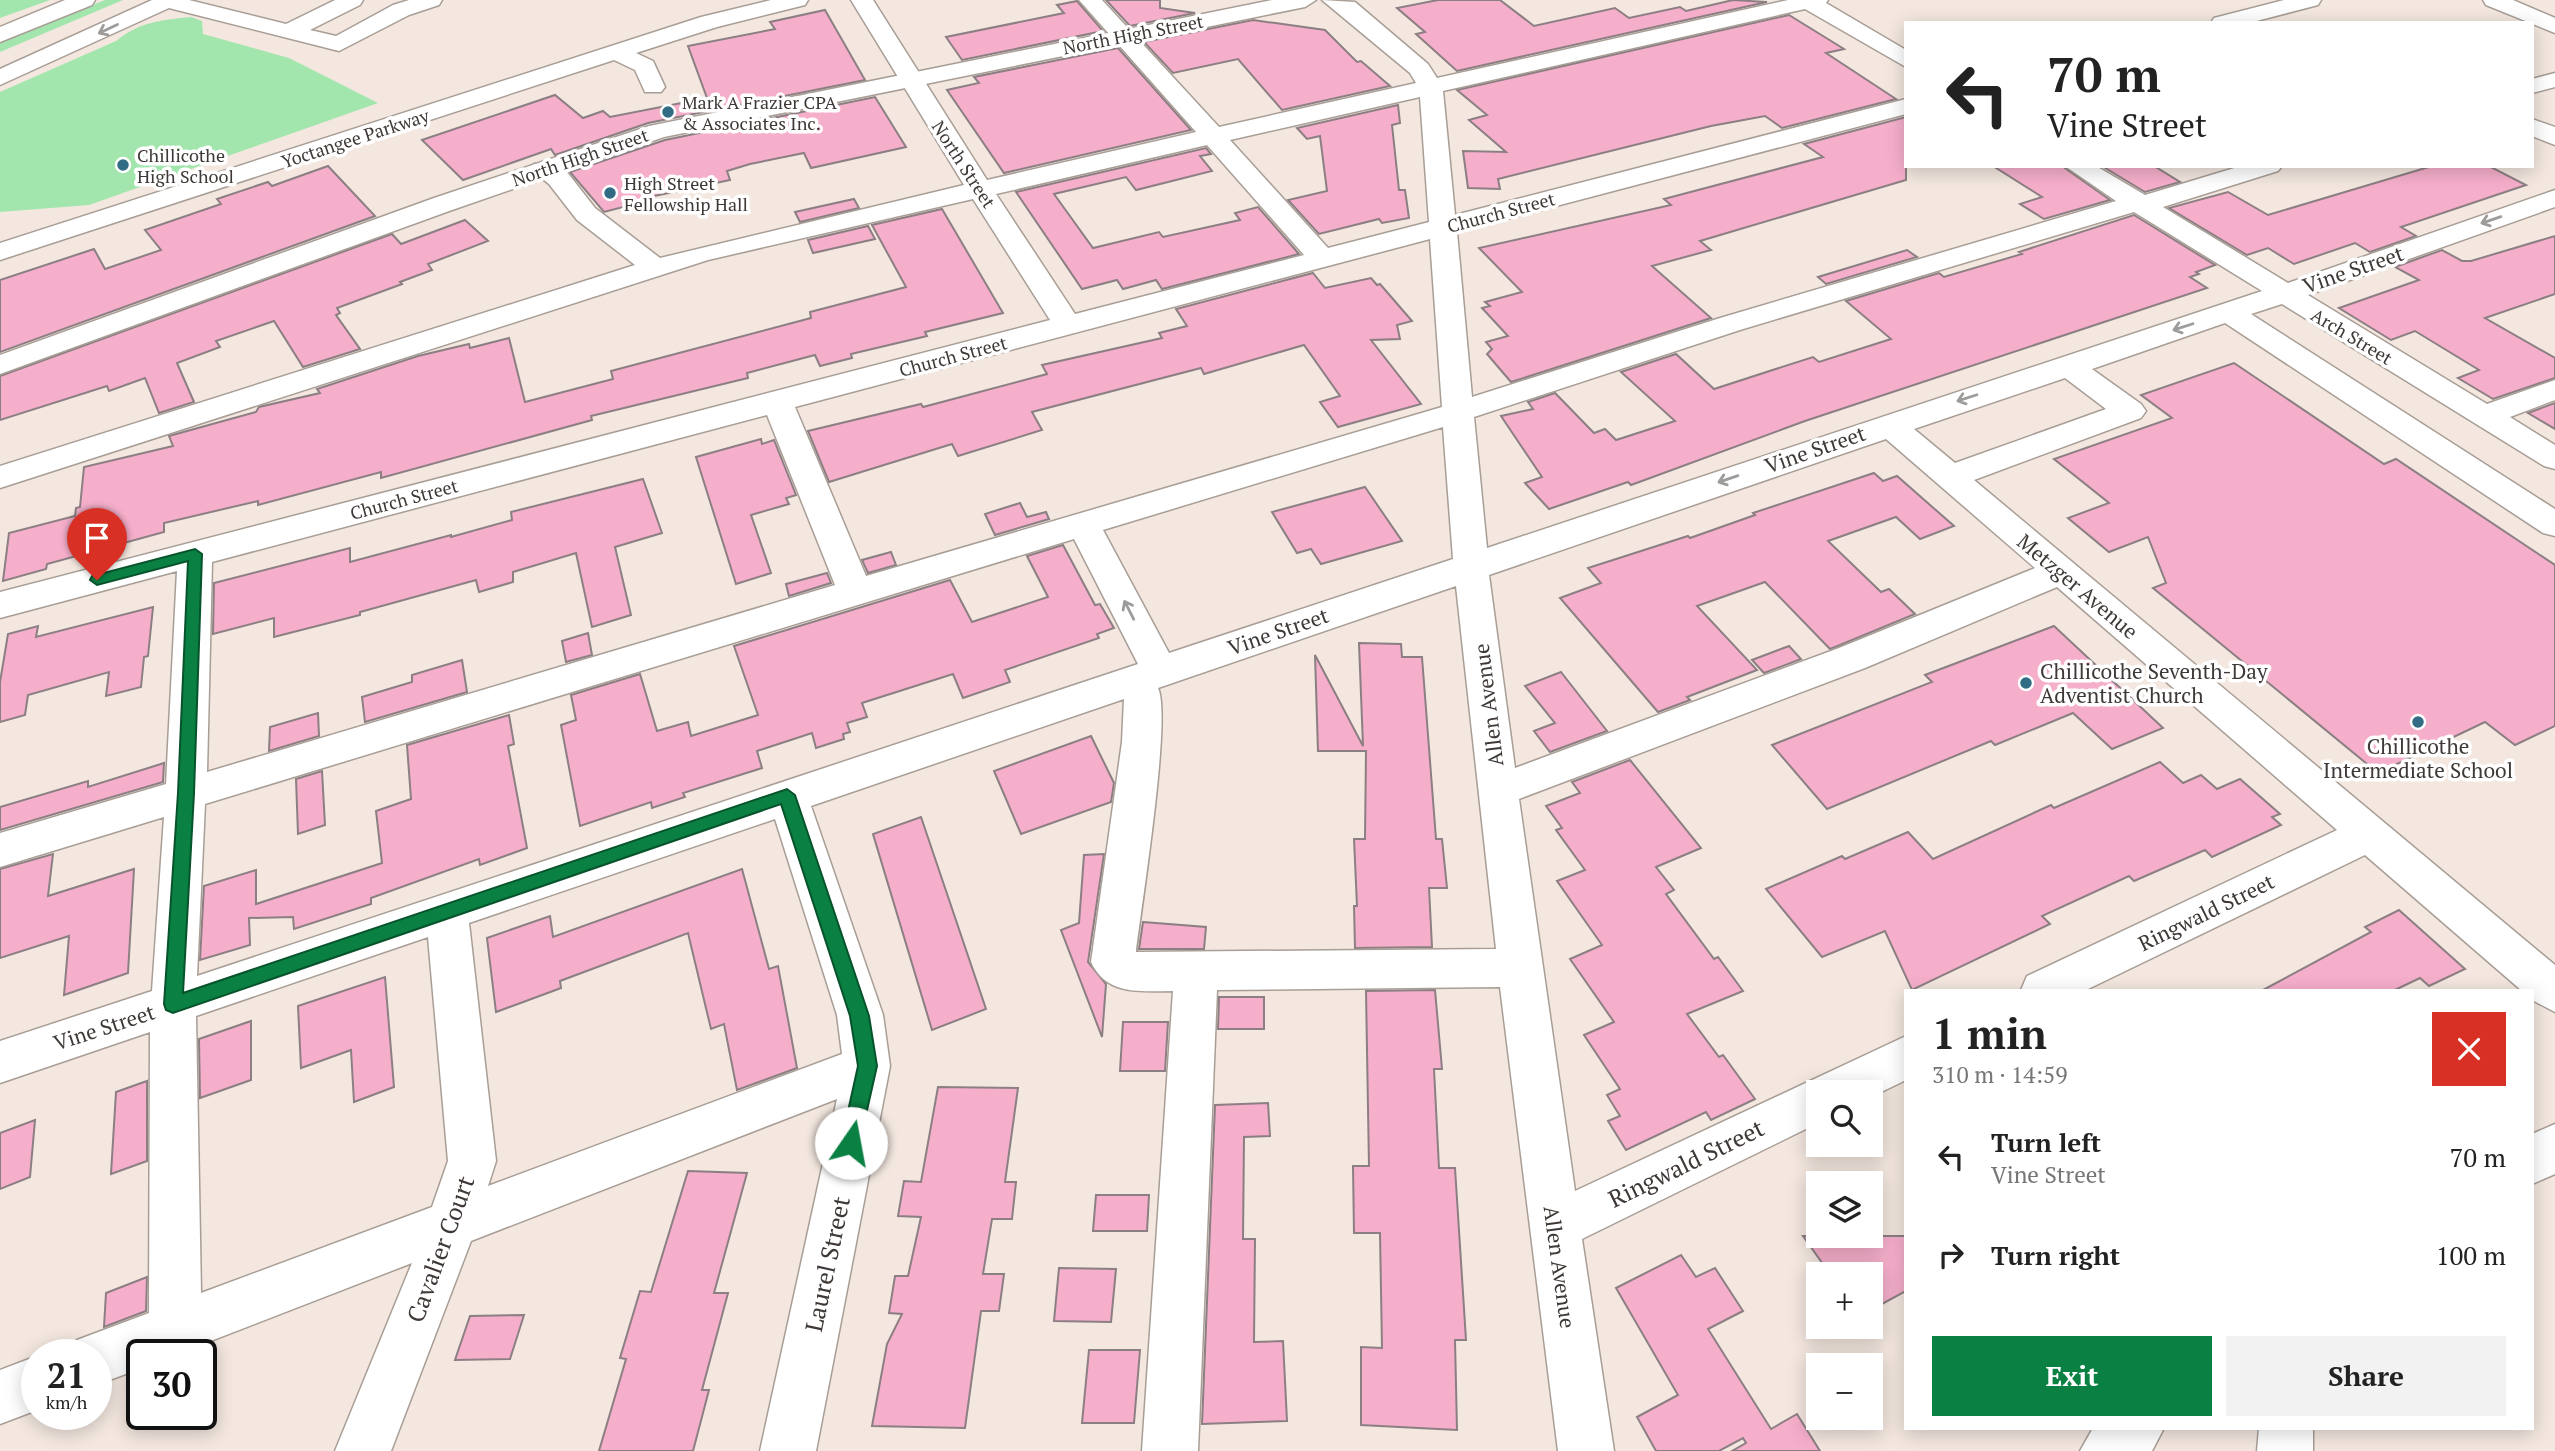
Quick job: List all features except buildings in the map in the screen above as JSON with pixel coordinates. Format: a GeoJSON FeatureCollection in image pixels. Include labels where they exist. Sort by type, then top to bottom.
{"type":"FeatureCollection","features":[{"type":"Feature","properties":{"kind":"street"},"geometry":{"type":"LineString","coordinates":[[0,35],[84,0]]}},
{"type":"Feature","properties":{"kind":"street"},"geometry":{"type":"LineString","coordinates":[[200,9],[221,0]]}},
{"type":"Feature","properties":{"kind":"street"},"geometry":{"type":"LineString","coordinates":[[292,30],[352,0]]}},
{"type":"Feature","properties":{"kind":"street"},"geometry":{"type":"LineString","coordinates":[[0,78],[168,1],[292,30],[339,44],[401,10],[431,0]]}},
{"type":"Feature","properties":{"kind":"street","name":"Yoctangee Parkway"},"geometry":{"type":"LineString","coordinates":[[709,22],[751,0]]}},
{"type":"Feature","properties":{"kind":"street","name":"Yoctangee Parkway"},"geometry":{"type":"LineString","coordinates":[[0,252],[709,22],[797,0]]}},
{"type":"Feature","properties":{"kind":"street","name":"North Street"},"geometry":{"type":"LineString","coordinates":[[862,0],[909,79],[1068,326]]}},
{"type":"Feature","properties":{"kind":"street"},"geometry":{"type":"LineString","coordinates":[[1090,0],[1323,259]]}},
{"type":"Feature","properties":{"kind":"street","name":"North High Street"},"geometry":{"type":"LineString","coordinates":[[0,365],[543,169],[658,131],[1305,0]]}},
{"type":"Feature","properties":{"kind":"street"},"geometry":{"type":"LineString","coordinates":[[1333,0],[1347,7],[1420,69],[1431,88]]}},
{"type":"Feature","properties":{"kind":"street"},"geometry":{"type":"LineString","coordinates":[[2227,21],[2272,4],[2310,0]]}},
{"type":"Feature","properties":{"kind":"street"},"geometry":{"type":"LineString","coordinates":[[2494,0],[2555,26]]}},
{"type":"Feature","properties":{"kind":"street"},"geometry":{"type":"LineString","coordinates":[[0,477],[701,254],[1810,1],[1904,59]]}},
{"type":"Feature","properties":{"kind":"street"},"geometry":{"type":"LineString","coordinates":[[2272,4],[2308,21]]}},
{"type":"Feature","properties":{"kind":"street"},"geometry":{"type":"LineString","coordinates":[[243,18],[275,5]]}},
{"type":"Feature","properties":{"kind":"street"},"geometry":{"type":"LineString","coordinates":[[617,53],[645,66],[653,87]]}},
{"type":"Feature","properties":{"kind":"street"},"geometry":{"type":"LineString","coordinates":[[2534,85],[2555,80]]}},
{"type":"Feature","properties":{"kind":"street","name":"Allen Avenue"},"geometry":{"type":"LineString","coordinates":[[1431,88],[1471,566],[1520,968],[1586,1451]]}},
{"type":"Feature","properties":{"kind":"street","name":"Church Street"},"geometry":{"type":"LineString","coordinates":[[0,605],[1904,107]]}},
{"type":"Feature","properties":{"kind":"street"},"geometry":{"type":"LineString","coordinates":[[2534,127],[2555,137]]}},
{"type":"Feature","properties":{"kind":"street","name":"Arch Street"},"geometry":{"type":"LineString","coordinates":[[2081,168],[2555,459]]}},
{"type":"Feature","properties":{"kind":"street"},"geometry":{"type":"LineString","coordinates":[[0,850],[1458,412],[1730,324],[2262,168]]}},
{"type":"Feature","properties":{"kind":"street"},"geometry":{"type":"LineString","coordinates":[[543,169],[558,178],[586,214],[656,268]]}},
{"type":"Feature","properties":{"kind":"street","name":"Vine Street"},"geometry":{"type":"LineString","coordinates":[[0,1062],[447,914],[787,795],[1888,424],[2283,294],[2555,198]]}},
{"type":"Feature","properties":{"kind":"street"},"geometry":{"type":"LineString","coordinates":[[2228,312],[2555,525]]}},
{"type":"Feature","properties":{"kind":"street"},"geometry":{"type":"LineString","coordinates":[[1950,477],[2130,411],[2067,365]]}},
{"type":"Feature","properties":{"kind":"street"},"geometry":{"type":"LineString","coordinates":[[2484,416],[2555,389]]}},
{"type":"Feature","properties":{"kind":"street"},"geometry":{"type":"LineString","coordinates":[[777,402],[855,592]]}},
{"type":"Feature","properties":{"kind":"street","name":"Metzger Avenue"},"geometry":{"type":"LineString","coordinates":[[1888,424],[2555,992]]}},
{"type":"Feature","properties":{"kind":"street"},"geometry":{"type":"LineString","coordinates":[[1083,524],[1148,675],[1143,696],[1141,742],[1114,962],[1126,972],[1520,968]]}},
{"type":"Feature","properties":{"kind":"street"},"geometry":{"type":"LineString","coordinates":[[175,1329],[173,1004],[186,793],[195,554]]}},
{"type":"Feature","properties":{"kind":"street"},"geometry":{"type":"LineString","coordinates":[[1498,791],[1719,706],[1800,680],[2061,571]]}},
{"type":"Feature","properties":{"kind":"street","name":"Laurel Street"},"geometry":{"type":"LineString","coordinates":[[787,795],[860,1016],[867,1066],[788,1451]]}},
{"type":"Feature","properties":{"kind":"street","name":"Ringwald Street"},"geometry":{"type":"LineString","coordinates":[[2045,989],[2369,834]]}},
{"type":"Feature","properties":{"kind":"street","name":"Cavalier Court"},"geometry":{"type":"LineString","coordinates":[[363,1451],[451,1223],[472,1161],[447,914]]}},
{"type":"Feature","properties":{"kind":"street"},"geometry":{"type":"LineString","coordinates":[[1170,1451],[1196,971]]}},
{"type":"Feature","properties":{"kind":"street"},"geometry":{"type":"LineString","coordinates":[[1858,1080],[1904,1058]]}},
{"type":"Feature","properties":{"kind":"street"},"geometry":{"type":"LineString","coordinates":[[112,1353],[867,1066]]}},
{"type":"Feature","properties":{"kind":"street","name":"Ringwald Street"},"geometry":{"type":"LineString","coordinates":[[1554,1227],[1806,1105]]}},
{"type":"Feature","properties":{"kind":"street"},"geometry":{"type":"LineString","coordinates":[[2534,1160],[2555,1147]]}},
{"type":"Feature","properties":{"kind":"street"},"geometry":{"type":"LineString","coordinates":[[0,1397],[21,1389]]}},
{"type":"Feature","properties":{"kind":"street"},"geometry":{"type":"LineString","coordinates":[[2108,1451],[2134,1430]]}},
{"type":"Feature","properties":{"kind":"street"},"geometry":{"type":"LineString","coordinates":[[2285,1451],[2286,1430]]}},
{"type":"Feature","properties":{"kind":"green space"},"geometry":{"type":"Polygon","coordinates":[[[0,0],[50,0],[0,18],[0,0]]]}},
{"type":"Feature","properties":{"kind":"green space"},"geometry":{"type":"Polygon","coordinates":[[[105,0],[123,0],[0,52],[0,42],[105,0]]]}},
{"type":"Feature","properties":{"kind":"green space"},"geometry":{"type":"Polygon","coordinates":[[[191,17],[202,21],[203,34],[289,58],[378,103],[89,205],[0,212],[0,92],[116,41],[142,26],[191,17]]]}},
{"type":"Feature","properties":{"kind":"place","name":"Mark A Frazier CPA & Associates Inc."},"geometry":{"type":"Point","coordinates":[668,112]}},
{"type":"Feature","properties":{"kind":"place","name":"Chillicothe High School"},"geometry":{"type":"Point","coordinates":[123,165]}},
{"type":"Feature","properties":{"kind":"place","name":"High Street Fellowship Hall"},"geometry":{"type":"Point","coordinates":[610,193]}},
{"type":"Feature","properties":{"kind":"place","name":"Chillicothe Seventh-Day Adventist Church"},"geometry":{"type":"Point","coordinates":[2026,683]}},
{"type":"Feature","properties":{"kind":"place","name":"Chillicothe Intermediate School"},"geometry":{"type":"Point","coordinates":[2418,722]}},
{"type":"Feature","properties":{"kind":"route"},"geometry":{"type":"LineString","coordinates":[[97,580],[195,554],[186,793],[173,1004],[447,914],[787,795],[860,1016],[867,1066],[851,1143]]}}]}
